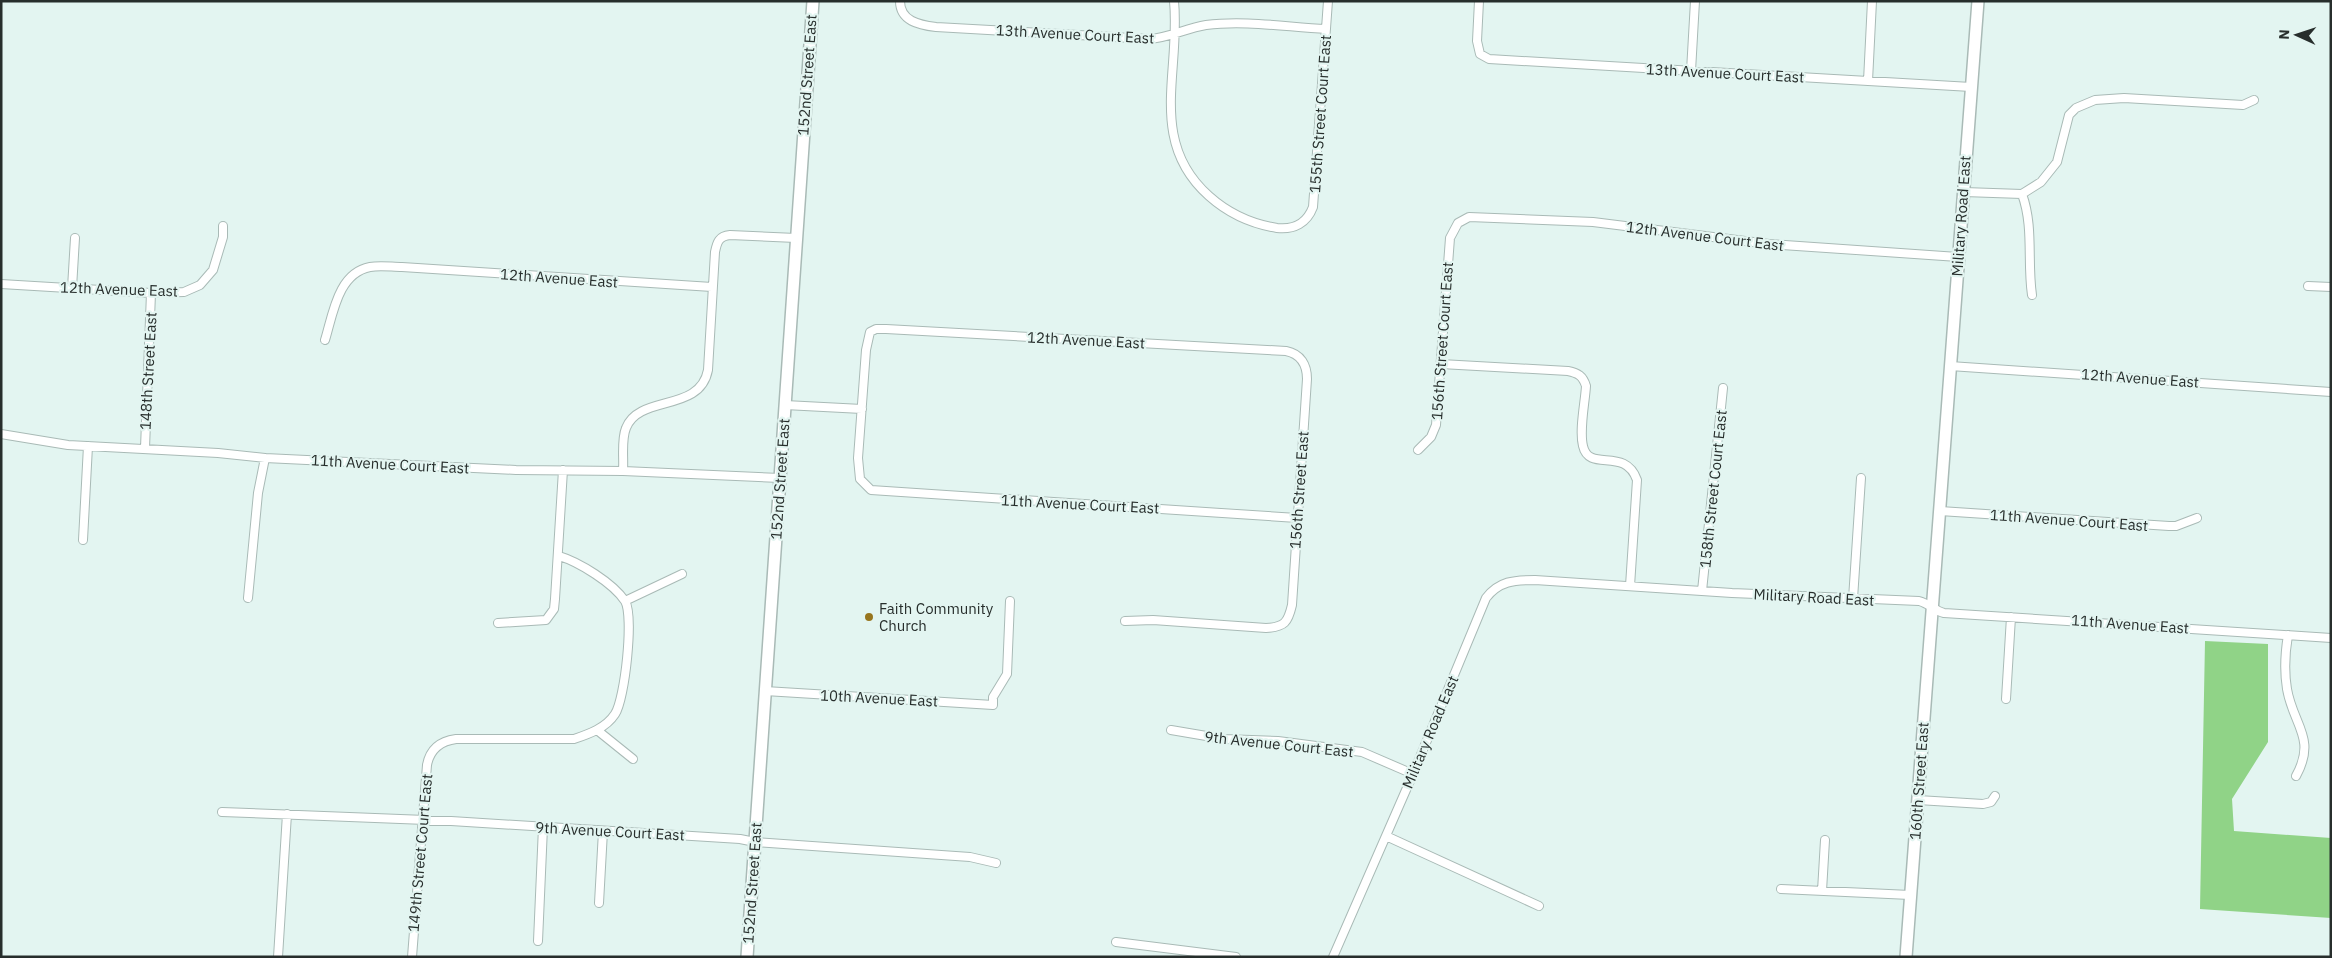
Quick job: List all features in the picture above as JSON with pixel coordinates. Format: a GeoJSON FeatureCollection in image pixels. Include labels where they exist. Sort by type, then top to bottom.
{"type":"FeatureCollection","features":[{"type":"Feature","properties":{"kind":"street","name":"152nd Street East"},"geometry":{"type":"LineString","coordinates":[[747,957],[813,1]]}},
{"type":"Feature","properties":{"kind":"street","name":"13th Avenue Court East"},"geometry":{"type":"LineString","coordinates":[[900,1],[903,15],[914,22],[936,27],[1149,38],[1160,38],[1204,25],[1236,24],[1326,29]]}},
{"type":"Feature","properties":{"kind":"street"},"geometry":{"type":"LineString","coordinates":[[1174,1],[1174,34]]}},
{"type":"Feature","properties":{"kind":"street","name":"155th Street Court East"},"geometry":{"type":"LineString","coordinates":[[1174,34],[1170,91],[1171,122],[1177,149],[1191,177],[1216,202],[1243,218],[1282,229],[1303,223],[1310,215],[1314,197],[1328,1]]}},
{"type":"Feature","properties":{"kind":"street","name":"13th Avenue Court East"},"geometry":{"type":"LineString","coordinates":[[1479,1],[1477,42],[1480,54],[1497,61],[1971,87]]}},
{"type":"Feature","properties":{"kind":"street"},"geometry":{"type":"LineString","coordinates":[[1691,71],[1695,1]]}},
{"type":"Feature","properties":{"kind":"street"},"geometry":{"type":"LineString","coordinates":[[1868,80],[1872,1]]}},
{"type":"Feature","properties":{"kind":"street","name":"Military Road East"},"geometry":{"type":"LineString","coordinates":[[1333,957],[1413,774],[1486,598],[1493,589],[1502,583],[1517,580],[1919,601],[1932,606],[1978,1]]}},
{"type":"Feature","properties":{"kind":"street"},"geometry":{"type":"LineString","coordinates":[[1964,192],[2022,194],[2041,182],[2050,172],[2062,148],[2069,115],[2085,103],[2104,98],[2243,105],[2254,100]]}},
{"type":"Feature","properties":{"kind":"street"},"geometry":{"type":"LineString","coordinates":[[2022,194],[2026,205],[2031,235],[2029,274],[2032,296]]}},
{"type":"Feature","properties":{"kind":"street","name":"12th Avenue Court East"},"geometry":{"type":"LineString","coordinates":[[1455,227],[1469,217],[1477,216],[1594,222],[1769,244],[1958,257]]}},
{"type":"Feature","properties":{"kind":"street","name":"12th Avenue East"},"geometry":{"type":"LineString","coordinates":[[1,284],[152,293],[184,292],[205,280],[217,261],[223,238],[223,226]]}},
{"type":"Feature","properties":{"kind":"street","name":"156th Street Court East"},"geometry":{"type":"LineString","coordinates":[[1418,450],[1431,437],[1436,425],[1450,238],[1455,227]]}},
{"type":"Feature","properties":{"kind":"street"},"geometry":{"type":"LineString","coordinates":[[623,471],[624,438],[626,427],[630,421],[644,411],[696,392],[705,383],[708,370],[715,252],[718,241],[725,236],[796,238]]}},
{"type":"Feature","properties":{"kind":"street"},"geometry":{"type":"LineString","coordinates":[[72,288],[75,238]]}},
{"type":"Feature","properties":{"kind":"street","name":"12th Avenue East"},"geometry":{"type":"LineString","coordinates":[[325,340],[342,288],[351,276],[369,267],[402,267],[712,287]]}},
{"type":"Feature","properties":{"kind":"street"},"geometry":{"type":"LineString","coordinates":[[2308,286],[2331,287]]}},
{"type":"Feature","properties":{"kind":"street","name":"148th Street East"},"geometry":{"type":"LineString","coordinates":[[145,448],[152,293]]}},
{"type":"Feature","properties":{"kind":"street","name":"12th Avenue East"},"geometry":{"type":"LineString","coordinates":[[862,409],[866,350],[872,331],[886,329],[1286,351],[1300,358]]}},
{"type":"Feature","properties":{"kind":"street","name":"156th Street East"},"geometry":{"type":"LineString","coordinates":[[1125,621],[1153,620],[1266,628],[1284,623],[1289,618],[1292,605],[1307,379],[1306,366],[1300,358]]}},
{"type":"Feature","properties":{"kind":"street"},"geometry":{"type":"LineString","coordinates":[[1441,364],[1568,371],[1576,372],[1584,380],[1586,386],[1582,441],[1585,452],[1594,459],[1622,462],[1631,467],[1637,480],[1630,586]]}},
{"type":"Feature","properties":{"kind":"street","name":"12th Avenue East"},"geometry":{"type":"LineString","coordinates":[[1950,366],[2331,392]]}},
{"type":"Feature","properties":{"kind":"street","name":"158th Street Court East"},"geometry":{"type":"LineString","coordinates":[[1702,591],[1723,388]]}},
{"type":"Feature","properties":{"kind":"street"},"geometry":{"type":"LineString","coordinates":[[785,405],[862,409]]}},
{"type":"Feature","properties":{"kind":"street","name":"11th Avenue Court East"},"geometry":{"type":"LineString","coordinates":[[862,409],[860,479],[865,485],[879,492],[1297,518]]}},
{"type":"Feature","properties":{"kind":"street","name":"11th Avenue Court East"},"geometry":{"type":"LineString","coordinates":[[1,434],[17,438],[88,446],[145,448],[265,458],[516,470],[623,471],[780,478]]}},
{"type":"Feature","properties":{"kind":"street"},"geometry":{"type":"LineString","coordinates":[[83,540],[88,446]]}},
{"type":"Feature","properties":{"kind":"street"},"geometry":{"type":"LineString","coordinates":[[248,598],[258,493],[265,458]]}},
{"type":"Feature","properties":{"kind":"street"},"geometry":{"type":"LineString","coordinates":[[498,623],[546,620],[554,609],[559,556],[563,470]]}},
{"type":"Feature","properties":{"kind":"street"},"geometry":{"type":"LineString","coordinates":[[1854,599],[1861,478]]}},
{"type":"Feature","properties":{"kind":"street","name":"11th Avenue Court East"},"geometry":{"type":"LineString","coordinates":[[1940,511],[2169,526],[2176,526],[2197,518]]}},
{"type":"Feature","properties":{"kind":"street"},"geometry":{"type":"LineString","coordinates":[[559,556],[571,559],[589,571],[625,601],[627,606],[628,634],[620,705],[611,719],[597,730],[633,759]]}},
{"type":"Feature","properties":{"kind":"street"},"geometry":{"type":"LineString","coordinates":[[625,601],[682,574]]}},
{"type":"Feature","properties":{"kind":"street","name":"10th Avenue East"},"geometry":{"type":"LineString","coordinates":[[765,691],[993,705],[993,697],[1007,674],[1010,601]]}},
{"type":"Feature","properties":{"kind":"street","name":"11th Avenue East"},"geometry":{"type":"LineString","coordinates":[[1932,606],[1938,612],[1944,613],[2331,638]]}},
{"type":"Feature","properties":{"kind":"street","name":"160th Street East"},"geometry":{"type":"LineString","coordinates":[[1906,957],[1932,606]]}},
{"type":"Feature","properties":{"kind":"street"},"geometry":{"type":"LineString","coordinates":[[2006,699],[2011,617]]}},
{"type":"Feature","properties":{"kind":"street"},"geometry":{"type":"LineString","coordinates":[[2288,635],[2285,672],[2287,689],[2305,744],[2303,762],[2296,776]]}},
{"type":"Feature","properties":{"kind":"street","name":"149th Street Court East"},"geometry":{"type":"LineString","coordinates":[[412,957],[427,765],[432,751],[448,740],[567,740],[597,730]]}},
{"type":"Feature","properties":{"kind":"street","name":"9th Avenue Court East"},"geometry":{"type":"LineString","coordinates":[[1171,730],[1224,739],[1278,741],[1362,752],[1413,774]]}},
{"type":"Feature","properties":{"kind":"street"},"geometry":{"type":"LineString","coordinates":[[1918,800],[1983,804],[1991,802],[1995,796]]}},
{"type":"Feature","properties":{"kind":"street","name":"9th Avenue Court East"},"geometry":{"type":"LineString","coordinates":[[222,812],[422,820],[740,839],[755,842],[970,857],[996,863]]}},
{"type":"Feature","properties":{"kind":"street"},"geometry":{"type":"LineString","coordinates":[[278,957],[287,814]]}},
{"type":"Feature","properties":{"kind":"street"},"geometry":{"type":"LineString","coordinates":[[538,941],[543,827]]}},
{"type":"Feature","properties":{"kind":"street"},"geometry":{"type":"LineString","coordinates":[[599,903],[603,831]]}},
{"type":"Feature","properties":{"kind":"street"},"geometry":{"type":"LineString","coordinates":[[1386,836],[1539,906]]}},
{"type":"Feature","properties":{"kind":"street"},"geometry":{"type":"LineString","coordinates":[[1822,891],[1825,840]]}},
{"type":"Feature","properties":{"kind":"street"},"geometry":{"type":"LineString","coordinates":[[1781,889],[1910,895]]}},
{"type":"Feature","properties":{"kind":"street"},"geometry":{"type":"LineString","coordinates":[[1116,942],[1236,957]]}},
{"type":"Feature","properties":{"kind":"green space"},"geometry":{"type":"Polygon","coordinates":[[[2205,641],[2268,644],[2268,742],[2232,799],[2234,831],[2331,838],[2331,918],[2200,909],[2205,641]]]}},
{"type":"Feature","properties":{"kind":"place","name":"Faith Community Church"},"geometry":{"type":"Point","coordinates":[869,617]}}]}
